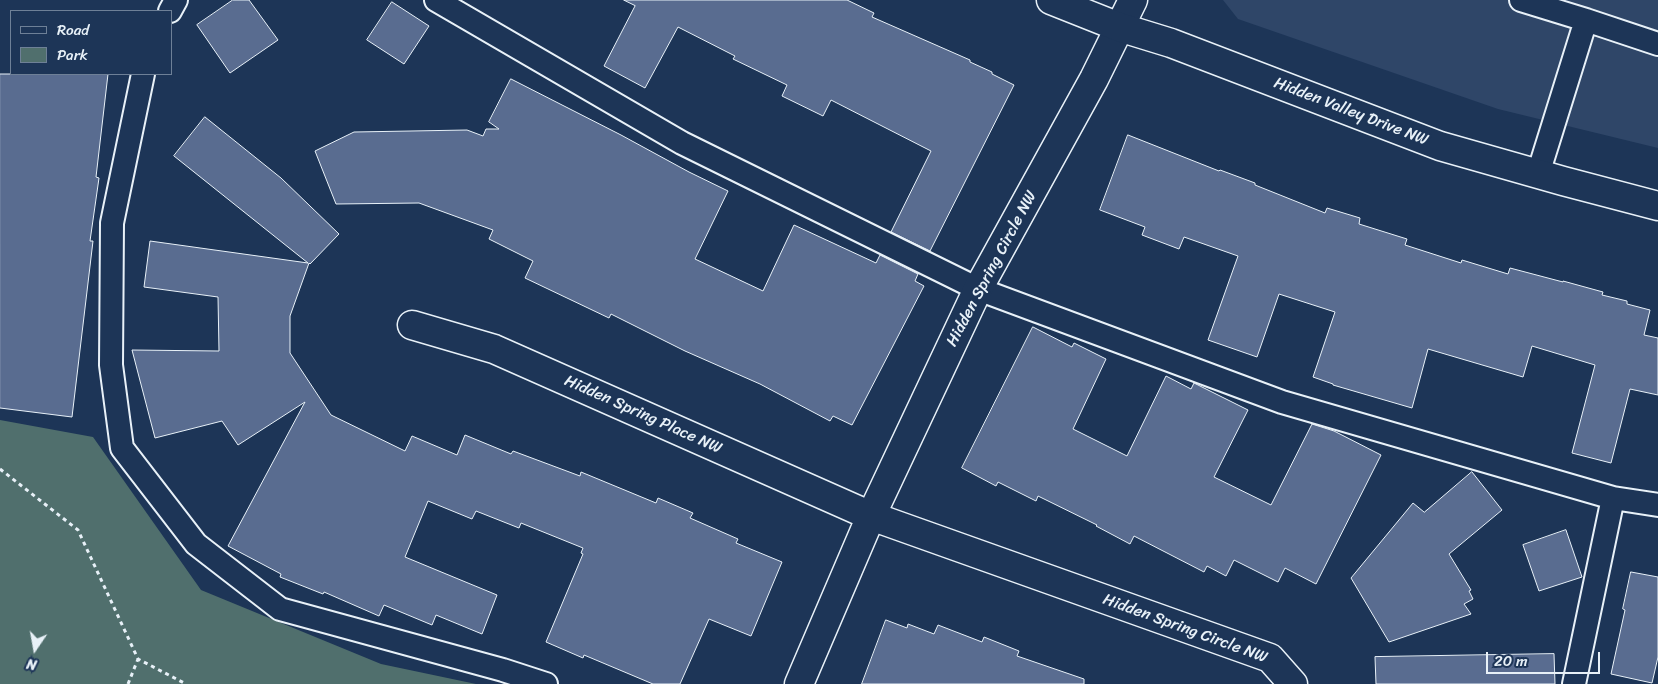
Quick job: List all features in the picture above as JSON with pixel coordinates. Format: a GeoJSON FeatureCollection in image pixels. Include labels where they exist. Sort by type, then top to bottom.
{"type":"FeatureCollection","features":[{"type":"Feature","properties":{"kind":"street","name":"Hidden Valley Drive NW"},"geometry":{"type":"LineString","coordinates":[[1051,0],[1120,27],[1170,43],[1440,146],[1658,206]]}},
{"type":"Feature","properties":{"kind":"street","name":"Hidden Spring Circle NW"},"geometry":{"type":"LineString","coordinates":[[799,684],[871,516],[978,289],[1094,79],[1133,0]]}},
{"type":"Feature","properties":{"kind":"street","name":"Hidden Spring Place NW"},"geometry":{"type":"LineString","coordinates":[[412,325],[494,349],[871,516]]}},
{"type":"Feature","properties":{"kind":"street","name":"Hidden Spring Circle NW"},"geometry":{"type":"LineString","coordinates":[[871,516],[1270,658],[1293,684]]}},
{"type":"Feature","properties":{"kind":"lane"},"geometry":{"type":"LineString","coordinates":[[436,0],[682,143],[978,289],[1282,402],[1613,498],[1658,505]]}},
{"type":"Feature","properties":{"kind":"lane"},"geometry":{"type":"LineString","coordinates":[[1521,0],[1658,44]]}},
{"type":"Feature","properties":{"kind":"lane"},"geometry":{"type":"LineString","coordinates":[[1538,174],[1586,20]]}},
{"type":"Feature","properties":{"kind":"lane"},"geometry":{"type":"LineString","coordinates":[[143,75],[112,223],[111,364],[122,448],[196,544],[280,609],[504,670],[546,684]]}},
{"type":"Feature","properties":{"kind":"lane"},"geometry":{"type":"LineString","coordinates":[[1574,684],[1613,498]]}},
{"type":"Feature","properties":{"kind":"path"},"geometry":{"type":"LineString","coordinates":[[0,469],[78,530],[138,659],[186,684]]}},
{"type":"Feature","properties":{"kind":"path"},"geometry":{"type":"LineString","coordinates":[[128,684],[138,659]]}},
{"type":"Feature","properties":{"kind":"shaded area"},"geometry":{"type":"Polygon","coordinates":[[[1223,0],[1658,0],[1658,148],[1498,109],[1238,19],[1223,0]]]}},
{"type":"Feature","properties":{"kind":"green space"},"geometry":{"type":"Polygon","coordinates":[[[0,420],[93,437],[201,590],[381,664],[476,684],[0,684],[0,420]]]}},
{"type":"Feature","properties":{"kind":"building"},"geometry":{"type":"Polygon","coordinates":[[[233,0],[249,0],[278,40],[230,73],[197,25],[233,0]]]}},
{"type":"Feature","properties":{"kind":"building"},"geometry":{"type":"Polygon","coordinates":[[[624,0],[847,0],[874,13],[872,17],[970,60],[970,62],[1014,85],[930,251],[891,232],[931,151],[831,100],[823,116],[782,96],[787,85],[733,59],[735,56],[678,27],[645,88],[604,66],[635,6],[624,0]]]}},
{"type":"Feature","properties":{"kind":"building"},"geometry":{"type":"Polygon","coordinates":[[[392,2],[429,26],[404,64],[367,40],[392,2]]]}},
{"type":"Feature","properties":{"kind":"building"},"geometry":{"type":"Polygon","coordinates":[[[0,74],[108,75],[96,177],[99,178],[90,241],[93,241],[72,417],[0,408],[0,74]]]}},
{"type":"Feature","properties":{"kind":"building"},"geometry":{"type":"Polygon","coordinates":[[[511,79],[728,191],[695,259],[763,291],[794,225],[876,263],[880,255],[918,274],[915,281],[924,286],[852,425],[833,416],[830,421],[760,384],[685,351],[611,314],[609,318],[525,278],[533,261],[489,239],[493,230],[419,203],[336,204],[315,151],[354,132],[467,130],[483,136],[486,129],[499,129],[489,122],[511,79]]]}},
{"type":"Feature","properties":{"kind":"building"},"geometry":{"type":"Polygon","coordinates":[[[205,117],[281,178],[339,234],[309,263],[290,316],[290,353],[331,415],[405,451],[412,436],[457,455],[465,435],[511,454],[513,451],[580,476],[581,472],[656,503],[658,498],[693,513],[690,518],[738,539],[736,543],[782,562],[751,636],[709,619],[680,684],[653,684],[584,655],[583,658],[546,642],[583,554],[581,553],[583,548],[521,523],[519,528],[476,511],[472,519],[428,501],[405,557],[497,595],[482,634],[436,615],[432,625],[384,605],[379,616],[324,592],[323,594],[280,577],[281,574],[228,546],[305,402],[238,445],[222,421],[155,438],[132,350],[219,351],[218,297],[144,287],[150,241],[308,263],[174,156],[205,117]]]}},
{"type":"Feature","properties":{"kind":"building"},"geometry":{"type":"Polygon","coordinates":[[[1128,135],[1219,171],[1255,183],[1255,185],[1325,213],[1327,208],[1360,218],[1359,224],[1407,239],[1405,245],[1461,263],[1462,260],[1508,274],[1510,268],[1563,281],[1603,292],[1602,295],[1627,301],[1627,304],[1650,310],[1644,335],[1658,338],[1658,395],[1630,389],[1611,463],[1572,453],[1595,365],[1532,346],[1523,377],[1428,349],[1412,408],[1333,385],[1313,377],[1335,312],[1279,294],[1257,357],[1208,340],[1238,256],[1184,237],[1179,249],[1142,235],[1145,227],[1100,210],[1128,135]]]}},
{"type":"Feature","properties":{"kind":"building"},"geometry":{"type":"Polygon","coordinates":[[[1033,327],[1072,347],[1074,343],[1106,359],[1073,429],[1127,456],[1166,376],[1191,389],[1194,383],[1248,410],[1214,477],[1271,505],[1312,424],[1334,431],[1381,455],[1316,584],[1285,568],[1278,582],[1234,560],[1226,576],[1207,566],[1204,572],[1134,536],[1130,544],[1097,525],[1038,496],[1036,501],[998,482],[996,486],[962,468],[1033,327]]]}},
{"type":"Feature","properties":{"kind":"building"},"geometry":{"type":"Polygon","coordinates":[[[1472,472],[1502,510],[1449,554],[1471,590],[1469,591],[1473,599],[1464,604],[1471,614],[1389,642],[1351,578],[1413,503],[1424,512],[1472,472]]]}},
{"type":"Feature","properties":{"kind":"building"},"geometry":{"type":"Polygon","coordinates":[[[1566,530],[1582,577],[1539,591],[1523,545],[1566,530]]]}},
{"type":"Feature","properties":{"kind":"building"},"geometry":{"type":"Polygon","coordinates":[[[1631,572],[1658,577],[1658,657],[1652,683],[1611,674],[1631,572]]]}},
{"type":"Feature","properties":{"kind":"building"},"geometry":{"type":"Polygon","coordinates":[[[886,620],[907,628],[908,624],[934,634],[938,625],[982,642],[984,637],[1019,651],[1017,656],[1084,679],[1084,684],[862,684],[886,620]]]}},
{"type":"Feature","properties":{"kind":"building"},"geometry":{"type":"Polygon","coordinates":[[[1554,654],[1555,684],[1376,684],[1375,657],[1554,654]]]}}]}
